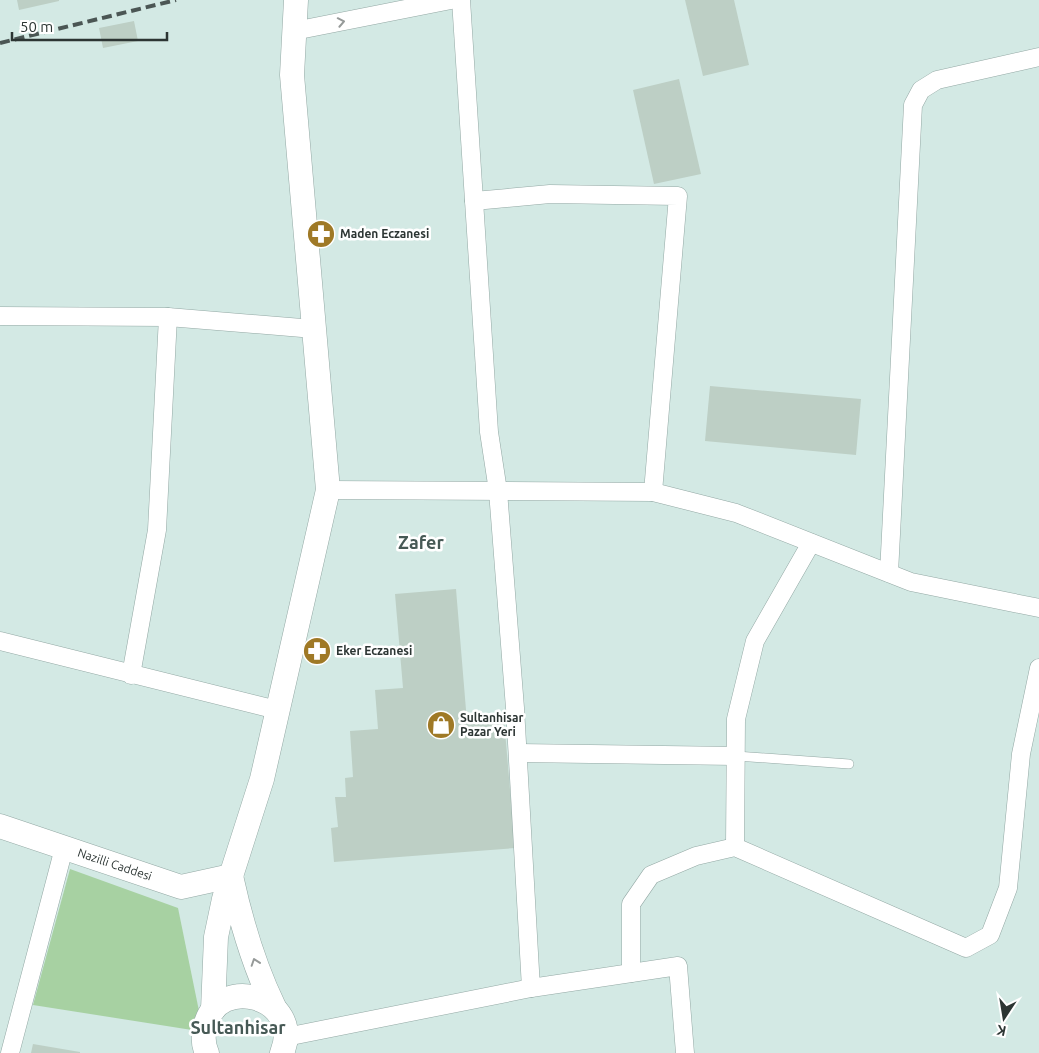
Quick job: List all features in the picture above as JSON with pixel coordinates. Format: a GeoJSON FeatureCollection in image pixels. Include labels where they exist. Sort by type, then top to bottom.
{"type":"FeatureCollection","features":[{"type":"Feature","properties":{"kind":"main road"},"geometry":{"type":"LineString","coordinates":[[213,1010],[216,937],[224,898],[262,779],[328,490],[292,75],[294,31],[300,1]]}},
{"type":"Feature","properties":{"kind":"main road","name":"Nazilli Caddesi"},"geometry":{"type":"LineString","coordinates":[[0,826],[181,887],[231,876]]}},
{"type":"Feature","properties":{"kind":"main road"},"geometry":{"type":"LineString","coordinates":[[231,876],[240,918],[264,986],[274,1008],[282,1019],[286,1032],[286,1047]]}},
{"type":"Feature","properties":{"kind":"main road"},"geometry":{"type":"LineString","coordinates":[[207,1053],[203,1035],[206,1022],[213,1010],[223,1002],[236,996],[249,996],[263,1000],[274,1008]]}},
{"type":"Feature","properties":{"kind":"street"},"geometry":{"type":"LineString","coordinates":[[294,31],[450,0]]}},
{"type":"Feature","properties":{"kind":"street"},"geometry":{"type":"LineString","coordinates":[[462,0],[489,432],[498,491],[518,753],[532,988]]}},
{"type":"Feature","properties":{"kind":"street"},"geometry":{"type":"LineString","coordinates":[[889,574],[912,105],[922,90],[937,80],[1039,57]]}},
{"type":"Feature","properties":{"kind":"street"},"geometry":{"type":"LineString","coordinates":[[474,201],[550,194],[678,196],[653,492]]}},
{"type":"Feature","properties":{"kind":"street"},"geometry":{"type":"LineString","coordinates":[[0,316],[168,317],[314,329]]}},
{"type":"Feature","properties":{"kind":"street"},"geometry":{"type":"LineString","coordinates":[[131,675],[157,530],[168,317]]}},
{"type":"Feature","properties":{"kind":"street"},"geometry":{"type":"LineString","coordinates":[[328,490],[653,492],[736,514],[911,582],[1039,608]]}},
{"type":"Feature","properties":{"kind":"street"},"geometry":{"type":"LineString","coordinates":[[735,847],[736,719],[755,641],[811,543]]}},
{"type":"Feature","properties":{"kind":"street"},"geometry":{"type":"LineString","coordinates":[[0,641],[278,710]]}},
{"type":"Feature","properties":{"kind":"street"},"geometry":{"type":"LineString","coordinates":[[631,973],[631,904],[651,875],[696,856],[735,847],[966,948],[990,935],[1008,888],[1021,754],[1039,668]]}},
{"type":"Feature","properties":{"kind":"street"},"geometry":{"type":"LineString","coordinates":[[518,753],[736,756]]}},
{"type":"Feature","properties":{"kind":"street"},"geometry":{"type":"LineString","coordinates":[[10,1053],[64,848]]}},
{"type":"Feature","properties":{"kind":"street"},"geometry":{"type":"LineString","coordinates":[[286,1047],[532,988],[678,966],[685,1053]]}},
{"type":"Feature","properties":{"kind":"lane"},"geometry":{"type":"LineString","coordinates":[[736,756],[848,764]]}},
{"type":"Feature","properties":{"kind":"green space"},"geometry":{"type":"Polygon","coordinates":[[[70,869],[178,908],[199,1011],[192,1030],[33,1005],[70,869]]]}},
{"type":"Feature","properties":{"kind":"building"},"geometry":{"type":"Polygon","coordinates":[[[17,0],[59,0],[59,1],[19,10],[17,0]]]}},
{"type":"Feature","properties":{"kind":"building"},"geometry":{"type":"Polygon","coordinates":[[[685,0],[734,0],[749,65],[703,76],[685,0]]]}},
{"type":"Feature","properties":{"kind":"building"},"geometry":{"type":"Polygon","coordinates":[[[134,21],[138,41],[103,48],[99,28],[134,21]]]}},
{"type":"Feature","properties":{"kind":"building"},"geometry":{"type":"Polygon","coordinates":[[[679,79],[701,174],[654,184],[633,90],[679,79]]]}},
{"type":"Feature","properties":{"kind":"building"},"geometry":{"type":"Polygon","coordinates":[[[710,386],[861,399],[856,455],[705,441],[710,386]]]}},
{"type":"Feature","properties":{"kind":"building","name":"Sultanhisar Pazar Yeri"},"geometry":{"type":"Polygon","coordinates":[[[456,589],[467,722],[504,719],[515,848],[334,862],[331,828],[338,827],[335,797],[346,797],[345,778],[353,777],[350,731],[378,729],[375,690],[403,688],[395,594],[456,589]]]}},
{"type":"Feature","properties":{"kind":"building"},"geometry":{"type":"Polygon","coordinates":[[[33,1044],[80,1052],[80,1053],[31,1053],[33,1044]]]}},
{"type":"Feature","properties":{"kind":"railway"},"geometry":{"type":"LineString","coordinates":[[0,43],[176,0]]}},
{"type":"Feature","properties":{"kind":"place","name":"Maden Eczanesi"},"geometry":{"type":"Point","coordinates":[321,234]}},
{"type":"Feature","properties":{"kind":"place","name":"Eker Eczanesi"},"geometry":{"type":"Point","coordinates":[317,651]}},
{"type":"Feature","properties":{"kind":"place","name":"Sultanhisar Pazar Yeri"},"geometry":{"type":"Point","coordinates":[441,725]}},
{"type":"Feature","properties":{"kind":"district","name":"Zafer"},"geometry":{"type":"Point","coordinates":[421,543]}},
{"type":"Feature","properties":{"kind":"district","name":"Sultanhisar"},"geometry":{"type":"Point","coordinates":[238,1028]}}]}
